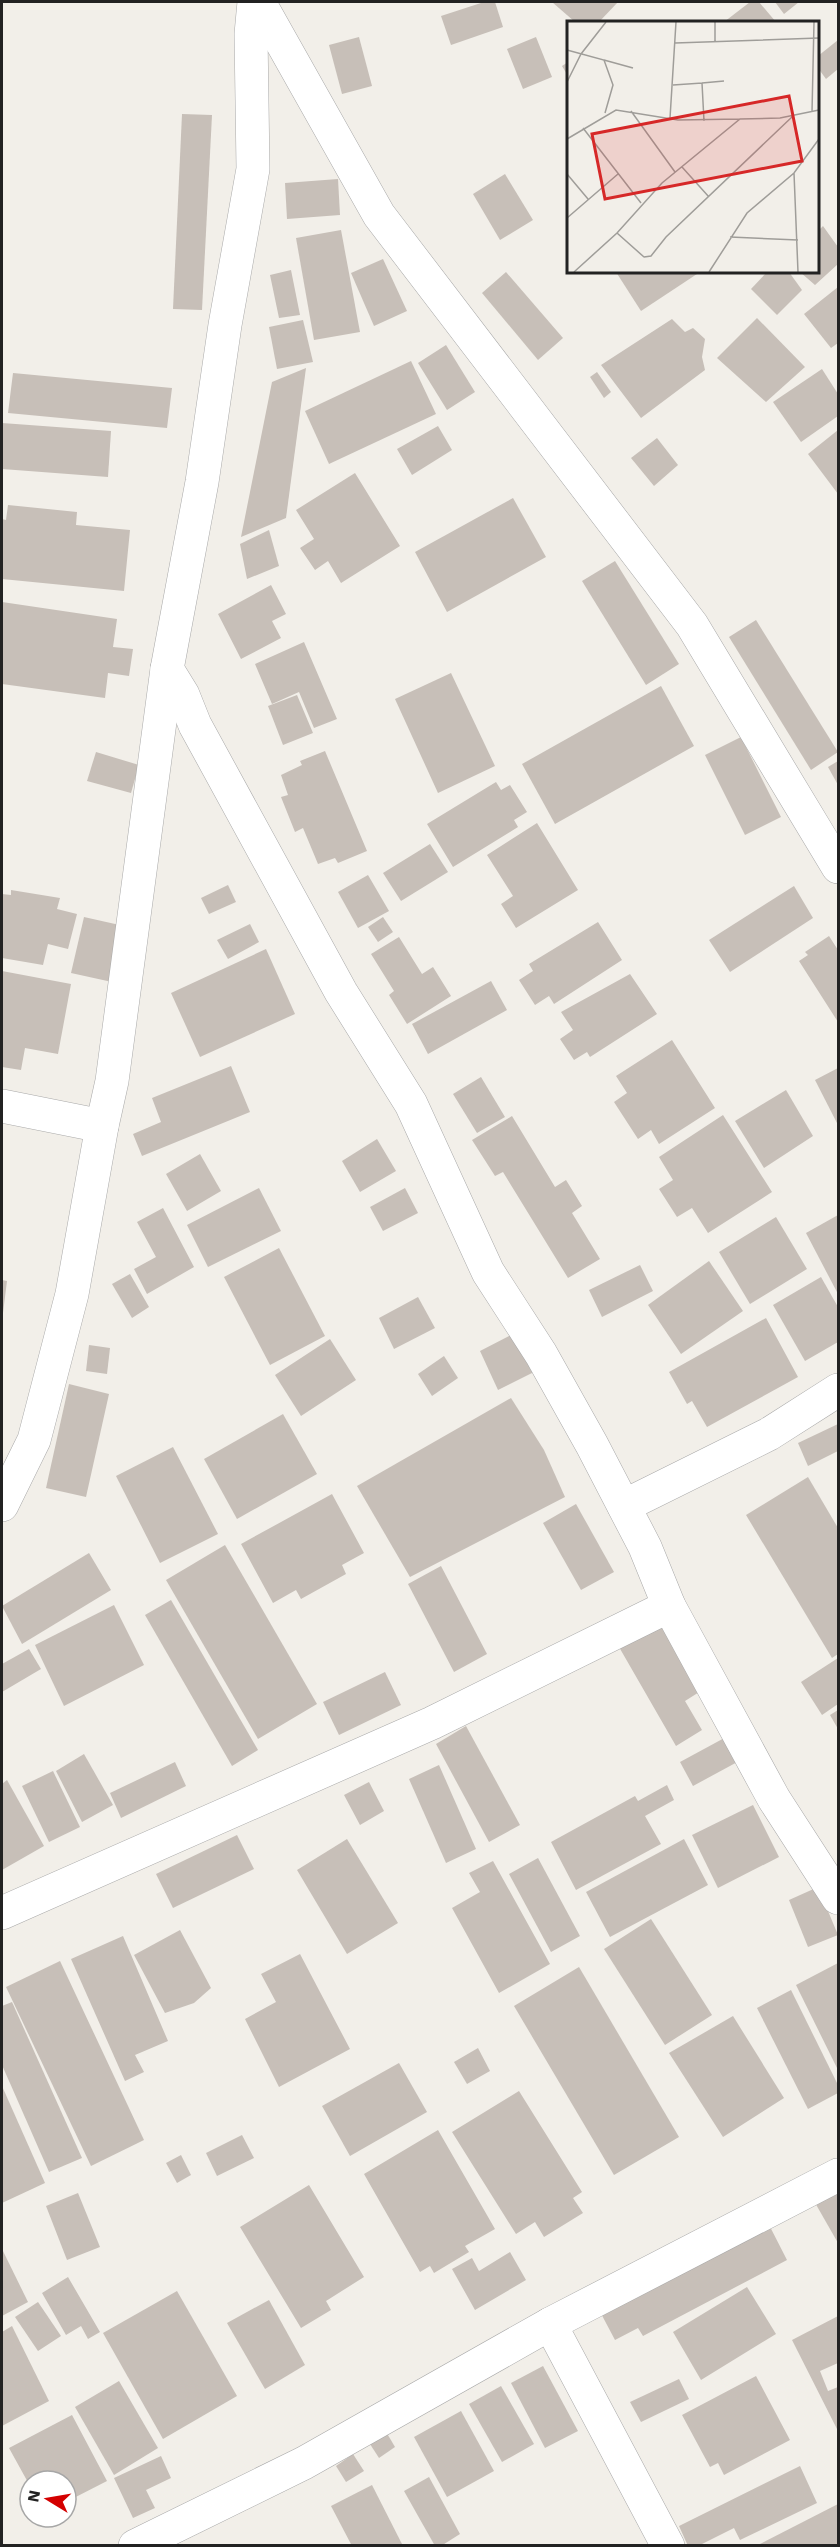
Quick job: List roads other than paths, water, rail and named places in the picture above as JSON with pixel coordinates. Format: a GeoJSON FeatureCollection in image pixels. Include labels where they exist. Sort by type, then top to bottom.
{"type":"FeatureCollection","features":[{"type":"Feature","properties":{"kind":"street"},"geometry":{"type":"LineString","coordinates":[[2,1504],[34,1440],[72,1294],[112,1081],[167,669],[202,482],[225,324],[253,170],[250,34],[254,2]]}},
{"type":"Feature","properties":{"kind":"street"},"geometry":{"type":"LineString","coordinates":[[259,2],[379,216],[692,625],[838,867]]}},
{"type":"Feature","properties":{"kind":"street"},"geometry":{"type":"LineString","coordinates":[[167,669],[183,695],[195,725],[340,993],[411,1104],[488,1272],[541,1354],[624,1506],[645,1548],[669,1606],[774,1798],[838,1898]]}},
{"type":"Feature","properties":{"kind":"street"},"geometry":{"type":"LineString","coordinates":[[2,1106],[102,1126]]}},
{"type":"Feature","properties":{"kind":"street"},"geometry":{"type":"LineString","coordinates":[[624,1506],[769,1434],[838,1390]]}},
{"type":"Feature","properties":{"kind":"street"},"geometry":{"type":"LineString","coordinates":[[2,1913],[432,1723],[669,1606]]}},
{"type":"Feature","properties":{"kind":"street"},"geometry":{"type":"LineString","coordinates":[[135,2546],[304,2463],[550,2324],[838,2175]]}},
{"type":"Feature","properties":{"kind":"street"},"geometry":{"type":"LineString","coordinates":[[550,2324],[668,2546]]}}]}
